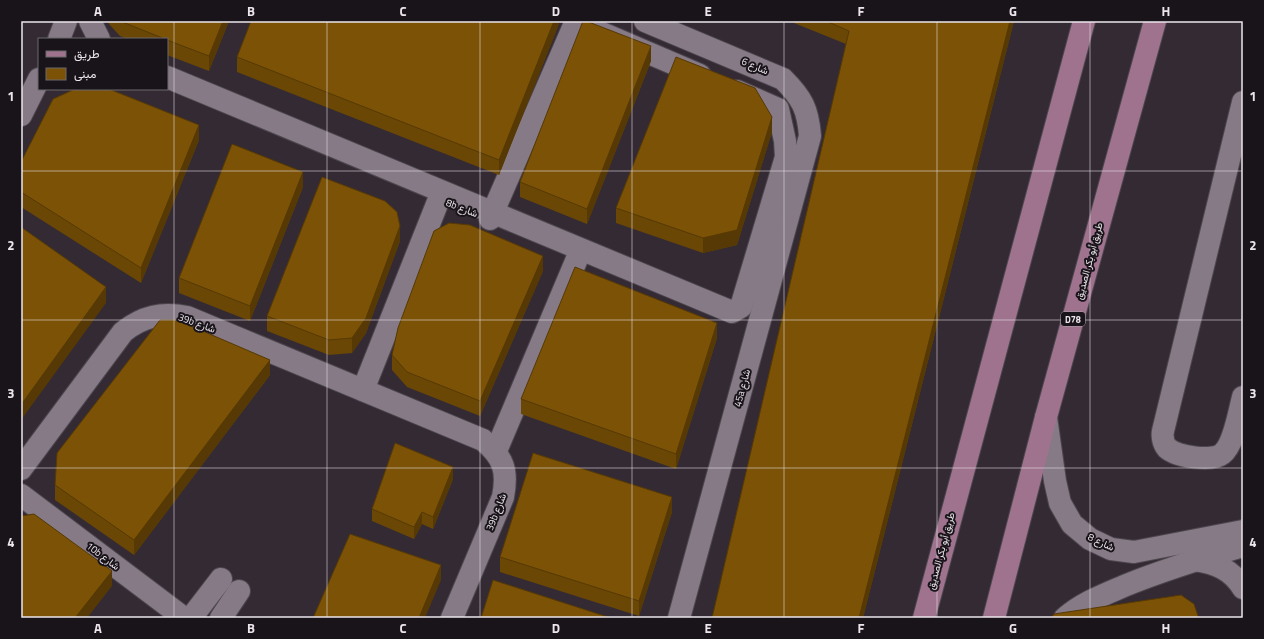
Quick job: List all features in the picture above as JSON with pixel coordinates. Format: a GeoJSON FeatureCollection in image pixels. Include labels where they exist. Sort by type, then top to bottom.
{"type":"FeatureCollection","features":[{"type":"Feature","properties":{"kind":"main road","name":"طريق أبو بكر الصديق"},"geometry":{"type":"LineString","coordinates":[[924,618],[1084,21]]}},
{"type":"Feature","properties":{"kind":"main road","name":"طريق أبو بكر الصديق"},"geometry":{"type":"LineString","coordinates":[[994,618],[1046,417],[1156,21]]}},
{"type":"Feature","properties":{"kind":"street"},"geometry":{"type":"LineString","coordinates":[[58,38],[66,21]]}},
{"type":"Feature","properties":{"kind":"street"},"geometry":{"type":"LineString","coordinates":[[90,21],[98,38]]}},
{"type":"Feature","properties":{"kind":"street"},"geometry":{"type":"LineString","coordinates":[[168,77],[491,216],[732,312],[741,307],[786,157],[785,141],[778,109],[575,21],[491,216]]}},
{"type":"Feature","properties":{"kind":"street","name":"شارع 6"},"geometry":{"type":"LineString","coordinates":[[645,21],[763,69],[783,79],[799,94],[808,114],[810,136],[806,157]]}},
{"type":"Feature","properties":{"kind":"street"},"geometry":{"type":"LineString","coordinates":[[21,115],[38,81]]}},
{"type":"Feature","properties":{"kind":"street","name":"8b شارع"},"geometry":{"type":"LineString","coordinates":[[166,90],[439,199],[491,216],[579,254],[759,326]]}},
{"type":"Feature","properties":{"kind":"street"},"geometry":{"type":"LineString","coordinates":[[1243,102],[1163,431],[1162,437],[1167,448],[1203,459],[1216,457],[1223,454],[1231,443],[1243,397]]}},
{"type":"Feature","properties":{"kind":"street","name":"45a شارع"},"geometry":{"type":"LineString","coordinates":[[679,618],[806,157]]}},
{"type":"Feature","properties":{"kind":"street"},"geometry":{"type":"LineString","coordinates":[[363,390],[439,199]]}},
{"type":"Feature","properties":{"kind":"street"},"geometry":{"type":"LineString","coordinates":[[496,451],[579,254]]}},
{"type":"Feature","properties":{"kind":"street","name":"39b شارع"},"geometry":{"type":"LineString","coordinates":[[21,469],[115,341],[133,324],[144,318],[158,315],[172,314],[187,317],[483,440],[496,451],[504,466],[506,481],[502,497],[452,618]]}},
{"type":"Feature","properties":{"kind":"street","name":"شارع 8"},"geometry":{"type":"LineString","coordinates":[[1046,417],[1055,481],[1060,503],[1072,524],[1090,539],[1111,549],[1134,552],[1240,535]]}},
{"type":"Feature","properties":{"kind":"street","name":"10b شارع"},"geometry":{"type":"LineString","coordinates":[[21,495],[184,618]]}},
{"type":"Feature","properties":{"kind":"street","name":"شارع 8"},"geometry":{"type":"LineString","coordinates":[[1065,618],[1091,600],[1194,560],[1240,535]]}},
{"type":"Feature","properties":{"kind":"street"},"geometry":{"type":"LineString","coordinates":[[1194,560],[1210,562],[1226,569],[1238,580],[1243,588]]}},
{"type":"Feature","properties":{"kind":"street"},"geometry":{"type":"LineString","coordinates":[[192,618],[221,579]]}},
{"type":"Feature","properties":{"kind":"street"},"geometry":{"type":"LineString","coordinates":[[221,618],[240,591]]}},
{"type":"Feature","properties":{"kind":"building"},"geometry":{"type":"Polygon","coordinates":[[[120,21],[223,21],[209,56],[168,40],[168,38],[162,38],[120,21]]]}},
{"type":"Feature","properties":{"kind":"building"},"geometry":{"type":"Polygon","coordinates":[[[251,21],[554,21],[499,160],[237,57],[251,21]]]}},
{"type":"Feature","properties":{"kind":"building"},"geometry":{"type":"Polygon","coordinates":[[[583,21],[651,46],[587,209],[520,182],[583,21]]]}},
{"type":"Feature","properties":{"kind":"building"},"geometry":{"type":"Polygon","coordinates":[[[826,21],[1010,21],[859,618],[712,618],[849,31],[826,21]]]}},
{"type":"Feature","properties":{"kind":"building"},"geometry":{"type":"Polygon","coordinates":[[[676,57],[755,88],[772,117],[737,230],[703,238],[616,208],[676,57]]]}},
{"type":"Feature","properties":{"kind":"building"},"geometry":{"type":"Polygon","coordinates":[[[73,90],[112,90],[199,125],[141,268],[21,192],[21,162],[53,99],[73,90]]]}},
{"type":"Feature","properties":{"kind":"building"},"geometry":{"type":"Polygon","coordinates":[[[232,144],[303,172],[250,306],[179,278],[232,144]]]}},
{"type":"Feature","properties":{"kind":"building"},"geometry":{"type":"Polygon","coordinates":[[[322,177],[385,201],[397,212],[400,226],[366,318],[352,338],[329,340],[267,316],[322,177]]]}},
{"type":"Feature","properties":{"kind":"building"},"geometry":{"type":"Polygon","coordinates":[[[449,223],[470,225],[543,256],[480,401],[407,372],[392,355],[398,328],[434,231],[449,223]]]}},
{"type":"Feature","properties":{"kind":"building"},"geometry":{"type":"Polygon","coordinates":[[[21,227],[106,287],[21,405],[21,227]]]}},
{"type":"Feature","properties":{"kind":"building"},"geometry":{"type":"Polygon","coordinates":[[[575,267],[717,323],[676,454],[521,399],[575,267]]]}},
{"type":"Feature","properties":{"kind":"building"},"geometry":{"type":"Polygon","coordinates":[[[160,320],[177,320],[270,360],[134,540],[55,485],[57,453],[160,320]]]}},
{"type":"Feature","properties":{"kind":"building"},"geometry":{"type":"Polygon","coordinates":[[[395,443],[453,467],[433,517],[422,512],[414,527],[372,509],[395,443]]]}},
{"type":"Feature","properties":{"kind":"building"},"geometry":{"type":"Polygon","coordinates":[[[533,453],[672,497],[639,601],[500,557],[533,453]]]}},
{"type":"Feature","properties":{"kind":"building"},"geometry":{"type":"Polygon","coordinates":[[[34,514],[112,571],[75,618],[21,618],[21,516],[34,514]]]}},
{"type":"Feature","properties":{"kind":"building"},"geometry":{"type":"Polygon","coordinates":[[[350,534],[441,565],[419,618],[313,618],[350,534]]]}},
{"type":"Feature","properties":{"kind":"building"},"geometry":{"type":"Polygon","coordinates":[[[493,580],[611,618],[481,618],[493,580]]]}},
{"type":"Feature","properties":{"kind":"building"},"geometry":{"type":"Polygon","coordinates":[[[1181,595],[1194,604],[1198,618],[1051,618],[1054,614],[1181,595]]]}}]}
